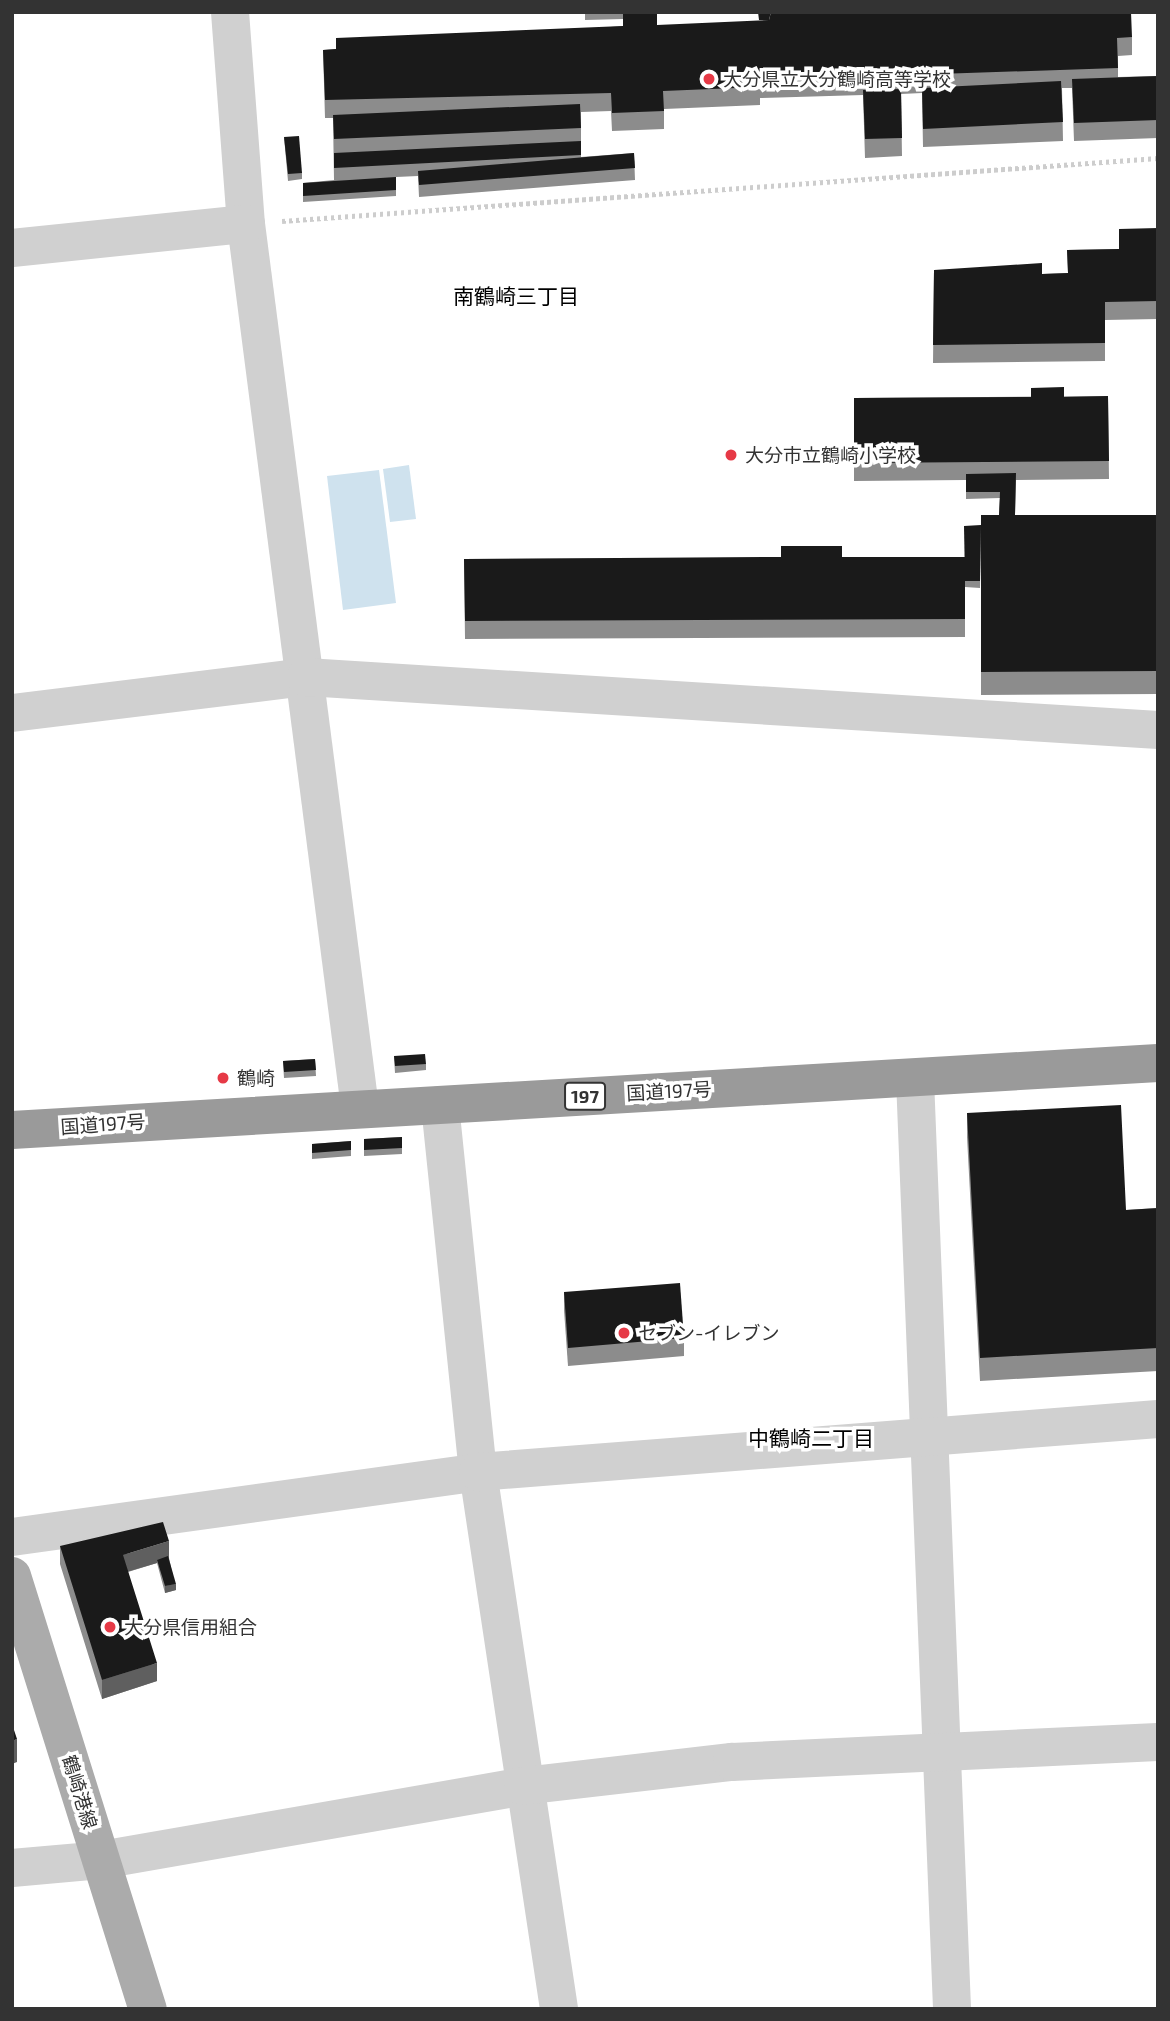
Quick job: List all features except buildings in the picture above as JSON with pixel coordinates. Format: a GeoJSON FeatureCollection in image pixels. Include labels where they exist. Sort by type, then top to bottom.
{"type":"FeatureCollection","features":[{"type":"Feature","properties":{"kind":"highway","name":"国道197号"},"geometry":{"type":"LineString","coordinates":[[12,1130],[1158,1063]]}},
{"type":"Feature","properties":{"kind":"main road","name":"鶴崎港線"},"geometry":{"type":"LineString","coordinates":[[12,1576],[148,2009]]}},
{"type":"Feature","properties":{"kind":"street"},"geometry":{"type":"LineString","coordinates":[[230,12],[246,224],[360,1108]]}},
{"type":"Feature","properties":{"kind":"street"},"geometry":{"type":"LineString","coordinates":[[12,248],[246,224]]}},
{"type":"Feature","properties":{"kind":"street"},"geometry":{"type":"LineString","coordinates":[[12,713],[306,677],[1158,730]]}},
{"type":"Feature","properties":{"kind":"street"},"geometry":{"type":"LineString","coordinates":[[915,1079],[952,2009]]}},
{"type":"Feature","properties":{"kind":"street"},"geometry":{"type":"LineString","coordinates":[[440,1105],[478,1472],[523,1786],[559,2009]]}},
{"type":"Feature","properties":{"kind":"street"},"geometry":{"type":"LineString","coordinates":[[12,1537],[478,1472],[1152,1422]]}},
{"type":"Feature","properties":{"kind":"street"},"geometry":{"type":"LineString","coordinates":[[12,1868],[102,1860],[523,1786],[732,1762],[1158,1742]]}},
{"type":"Feature","properties":{"kind":"path"},"geometry":{"type":"LineString","coordinates":[[246,224],[1158,158]]}},
{"type":"Feature","properties":{"kind":"water"},"geometry":{"type":"Polygon","coordinates":[[[409,465],[416,519],[390,522],[383,469],[409,465]]]}},
{"type":"Feature","properties":{"kind":"water"},"geometry":{"type":"Polygon","coordinates":[[[379,470],[396,603],[343,610],[327,476],[379,470]]]}},
{"type":"Feature","properties":{"kind":"place","name":"大分県立大分鶴崎高等学校"},"geometry":{"type":"Point","coordinates":[709,79]}},
{"type":"Feature","properties":{"kind":"place","name":"大分市立鶴崎小学校"},"geometry":{"type":"Point","coordinates":[731,455]}},
{"type":"Feature","properties":{"kind":"place","name":"鶴崎"},"geometry":{"type":"Point","coordinates":[223,1078]}},
{"type":"Feature","properties":{"kind":"place","name":"セブン-イレブン"},"geometry":{"type":"Point","coordinates":[624,1333]}},
{"type":"Feature","properties":{"kind":"place","name":"大分県信用組合"},"geometry":{"type":"Point","coordinates":[110,1627]}},
{"type":"Feature","properties":{"kind":"district","name":"南鶴崎三丁目"},"geometry":{"type":"Point","coordinates":[516,296]}},
{"type":"Feature","properties":{"kind":"district","name":"中鶴崎二丁目"},"geometry":{"type":"Point","coordinates":[811,1438]}}]}
